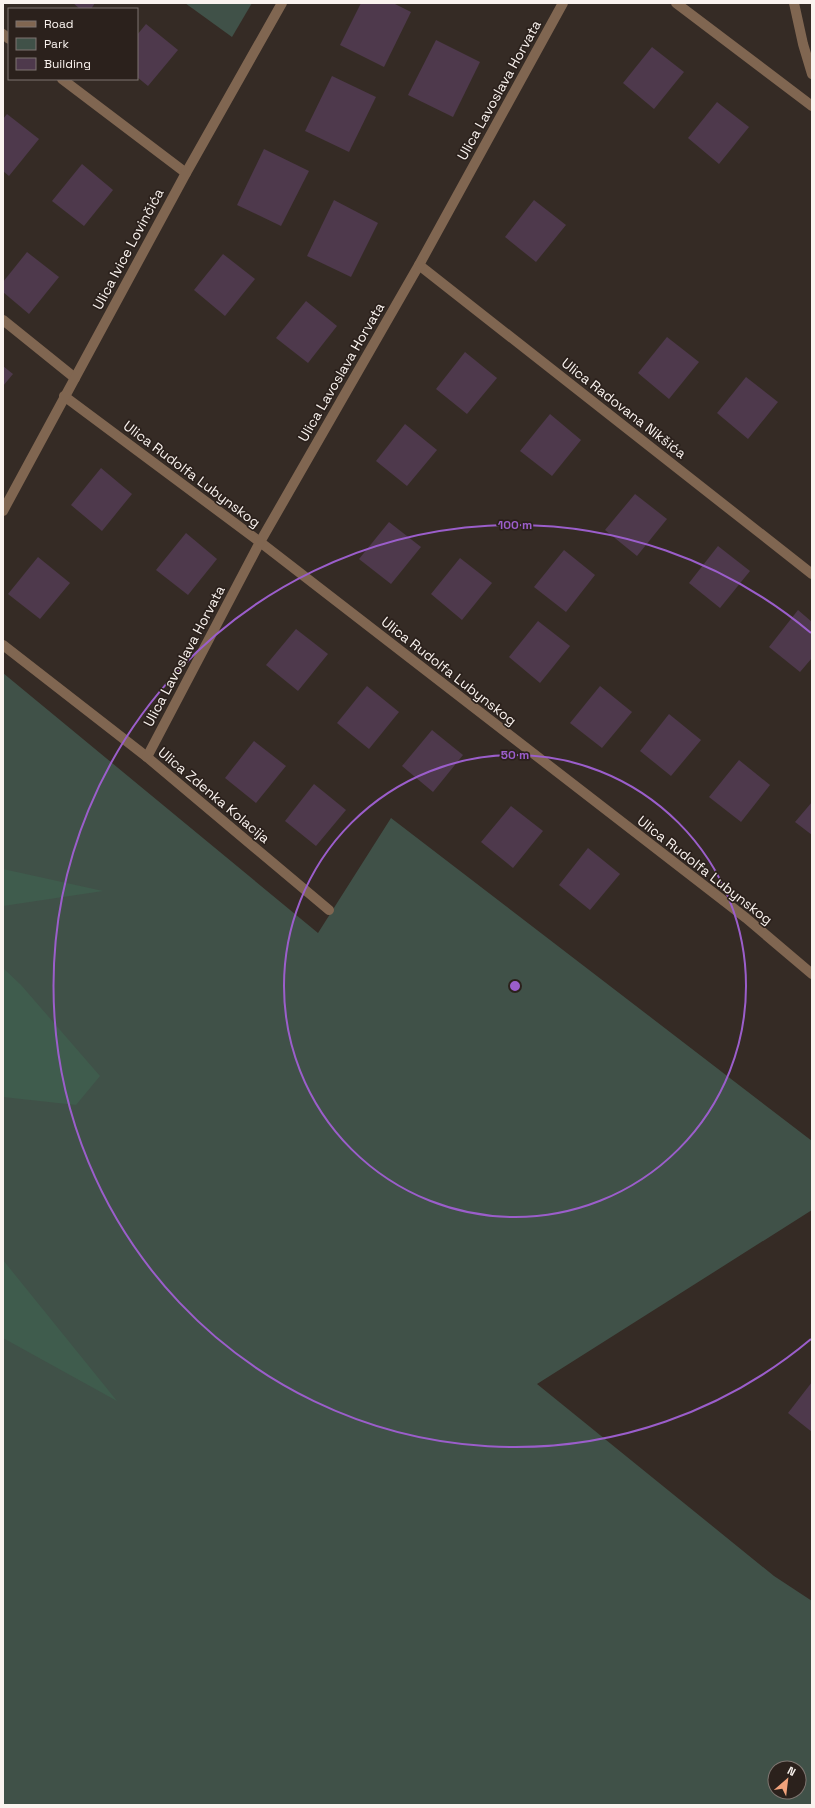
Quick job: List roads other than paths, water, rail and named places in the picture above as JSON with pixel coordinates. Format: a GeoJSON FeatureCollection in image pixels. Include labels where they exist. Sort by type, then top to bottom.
{"type":"FeatureCollection","features":[{"type":"Feature","properties":{"kind":"street","name":"Ulica Ivice Lovinčića"},"geometry":{"type":"LineString","coordinates":[[3,511],[186,173],[282,3]]}},
{"type":"Feature","properties":{"kind":"street","name":"Ulica Lavoslava Horvata"},"geometry":{"type":"LineString","coordinates":[[147,757],[260,542],[419,265],[563,3]]}},
{"type":"Feature","properties":{"kind":"street"},"geometry":{"type":"LineString","coordinates":[[676,3],[812,106]]}},
{"type":"Feature","properties":{"kind":"street"},"geometry":{"type":"LineString","coordinates":[[794,3],[803,44],[812,74]]}},
{"type":"Feature","properties":{"kind":"street"},"geometry":{"type":"LineString","coordinates":[[63,80],[186,173]]}},
{"type":"Feature","properties":{"kind":"street","name":"Ulica Radovana Nikšića"},"geometry":{"type":"LineString","coordinates":[[419,265],[812,574]]}},
{"type":"Feature","properties":{"kind":"street"},"geometry":{"type":"LineString","coordinates":[[3,320],[75,378]]}},
{"type":"Feature","properties":{"kind":"street","name":"Ulica Rudolfa Lubynskog"},"geometry":{"type":"LineString","coordinates":[[64,396],[260,542],[746,918],[812,974]]}},
{"type":"Feature","properties":{"kind":"street","name":"Ulica Zdenka Kolacija"},"geometry":{"type":"LineString","coordinates":[[3,645],[147,757],[329,910]]}}]}
